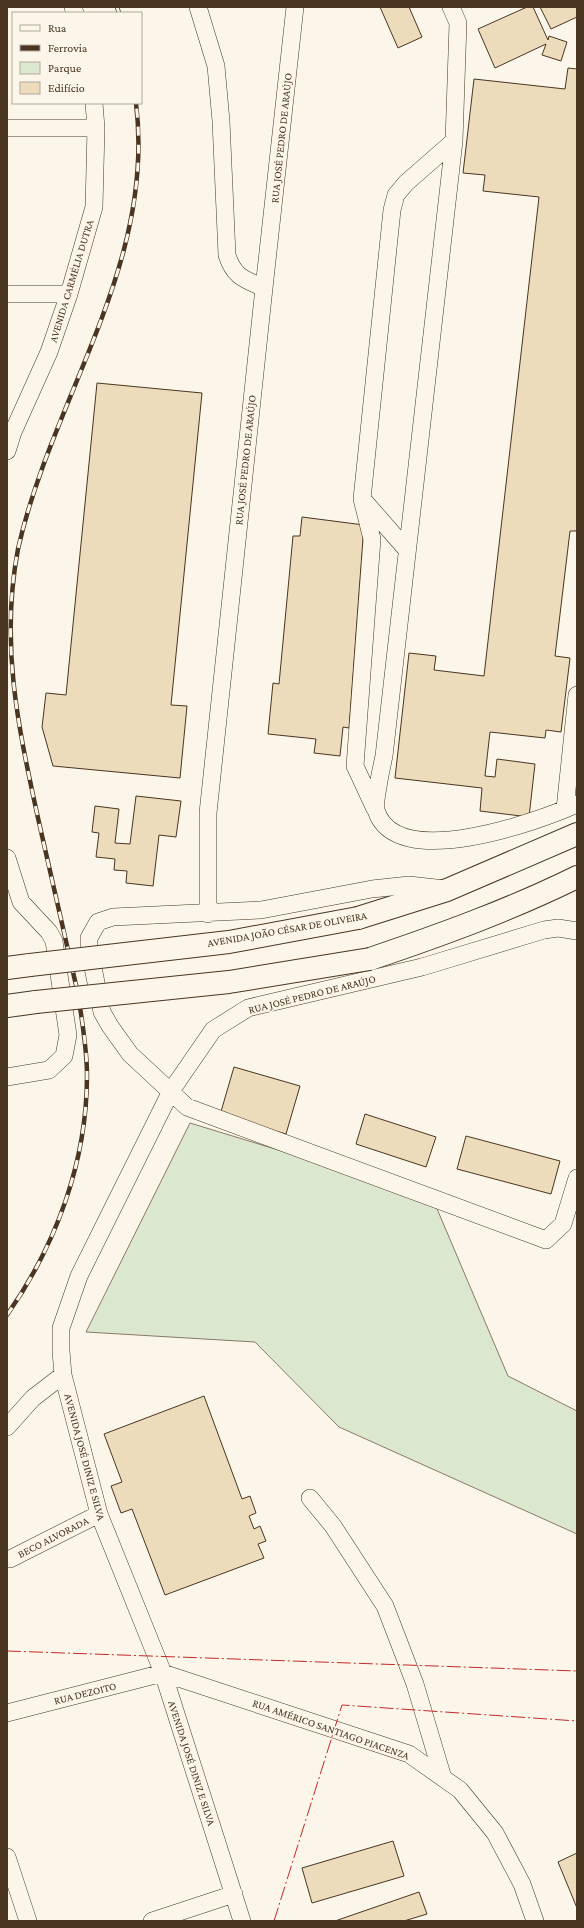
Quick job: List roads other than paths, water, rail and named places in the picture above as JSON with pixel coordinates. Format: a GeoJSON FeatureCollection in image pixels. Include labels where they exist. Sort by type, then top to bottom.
{"type":"FeatureCollection","features":[{"type":"Feature","properties":{"kind":"main road","name":"AVENIDA JOÃO CÉSAR DE OLIVEIRA"},"geometry":{"type":"LineString","coordinates":[[7,968],[229,942],[358,918],[447,890],[577,834]]}},
{"type":"Feature","properties":{"kind":"main road"},"geometry":{"type":"LineString","coordinates":[[7,1006],[228,982],[370,959],[454,930],[533,899],[577,878]]}},
{"type":"Feature","properties":{"kind":"street"},"geometry":{"type":"LineString","coordinates":[[198,7],[216,66],[221,121],[227,255],[230,265],[236,275],[264,288]]}},
{"type":"Feature","properties":{"kind":"street","name":"RUA JOSÉ PEDRO DE ARAÚJO"},"geometry":{"type":"LineString","coordinates":[[208,914],[208,814],[264,288],[296,7]]}},
{"type":"Feature","properties":{"kind":"street"},"geometry":{"type":"LineString","coordinates":[[375,809],[384,756],[454,141],[458,23],[451,7]]}},
{"type":"Feature","properties":{"kind":"street","name":"AVENIDA CARMÉLIA DUTRA"},"geometry":{"type":"LineString","coordinates":[[7,451],[13,432],[49,352],[69,294],[94,207],[96,128],[94,104]]}},
{"type":"Feature","properties":{"kind":"street"},"geometry":{"type":"LineString","coordinates":[[7,128],[96,128]]}},
{"type":"Feature","properties":{"kind":"street"},"geometry":{"type":"LineString","coordinates":[[454,141],[406,183],[396,195],[392,210],[362,499],[372,539],[355,766],[386,829],[405,838],[452,841],[511,828],[571,807],[577,695]]}},
{"type":"Feature","properties":{"kind":"street"},"geometry":{"type":"LineString","coordinates":[[7,294],[69,294]]}},
{"type":"Feature","properties":{"kind":"street"},"geometry":{"type":"LineString","coordinates":[[362,499],[407,550]]}},
{"type":"Feature","properties":{"kind":"street"},"geometry":{"type":"LineString","coordinates":[[7,858],[21,902],[49,932],[54,941],[68,1035],[64,1056],[49,1070],[7,1078]]}},
{"type":"Feature","properties":{"kind":"street"},"geometry":{"type":"LineString","coordinates":[[447,890],[409,884],[372,889],[261,910],[208,914],[113,917],[98,922],[89,938],[89,948],[102,1012],[130,1054],[188,1107],[546,1240],[563,1224],[577,1178]]}},
{"type":"Feature","properties":{"kind":"street","name":"RUA JOSÉ PEDRO DE ARAÚJO"},"geometry":{"type":"LineString","coordinates":[[171,1091],[213,1030],[248,1008],[422,967],[544,930],[558,928],[577,931]]}},
{"type":"Feature","properties":{"kind":"street","name":"AVENIDA JOSÉ DINIZ E SILVA"},"geometry":{"type":"LineString","coordinates":[[171,1091],[79,1276],[61,1328],[63,1375],[99,1514],[163,1673],[242,1921]]}},
{"type":"Feature","properties":{"kind":"street"},"geometry":{"type":"LineString","coordinates":[[7,1427],[33,1398],[63,1375]]}},
{"type":"Feature","properties":{"kind":"street"},"geometry":{"type":"LineString","coordinates":[[310,1498],[333,1526],[384,1606],[415,1684],[443,1778]]}},
{"type":"Feature","properties":{"kind":"street","name":"BECO ALVORADA"},"geometry":{"type":"LineString","coordinates":[[7,1559],[10,1559],[99,1514]]}},
{"type":"Feature","properties":{"kind":"street","name":"RUA AMÉRICO SANTIAGO PIACENZA"},"geometry":{"type":"LineString","coordinates":[[163,1673],[409,1754],[460,1790],[495,1832],[522,1884],[535,1921]]}},
{"type":"Feature","properties":{"kind":"street","name":"RUA DEZOITO"},"geometry":{"type":"LineString","coordinates":[[7,1713],[163,1673]]}},
{"type":"Feature","properties":{"kind":"street"},"geometry":{"type":"LineString","coordinates":[[7,1857],[28,1921]]}},
{"type":"Feature","properties":{"kind":"street"},"geometry":{"type":"LineString","coordinates":[[152,1921],[234,1894]]}},
{"type":"Feature","properties":{"kind":"railway"},"geometry":{"type":"LineString","coordinates":[[117,7],[119,12]]}},
{"type":"Feature","properties":{"kind":"railway"},"geometry":{"type":"LineString","coordinates":[[7,1315],[25,1288],[40,1260],[54,1231],[65,1201],[75,1171],[81,1139],[86,1107],[87,1075],[85,1045],[78,994],[38,818],[18,718],[11,652],[13,584],[18,549],[34,493],[97,330],[116,276],[131,220],[138,163],[136,104]]}}]}
